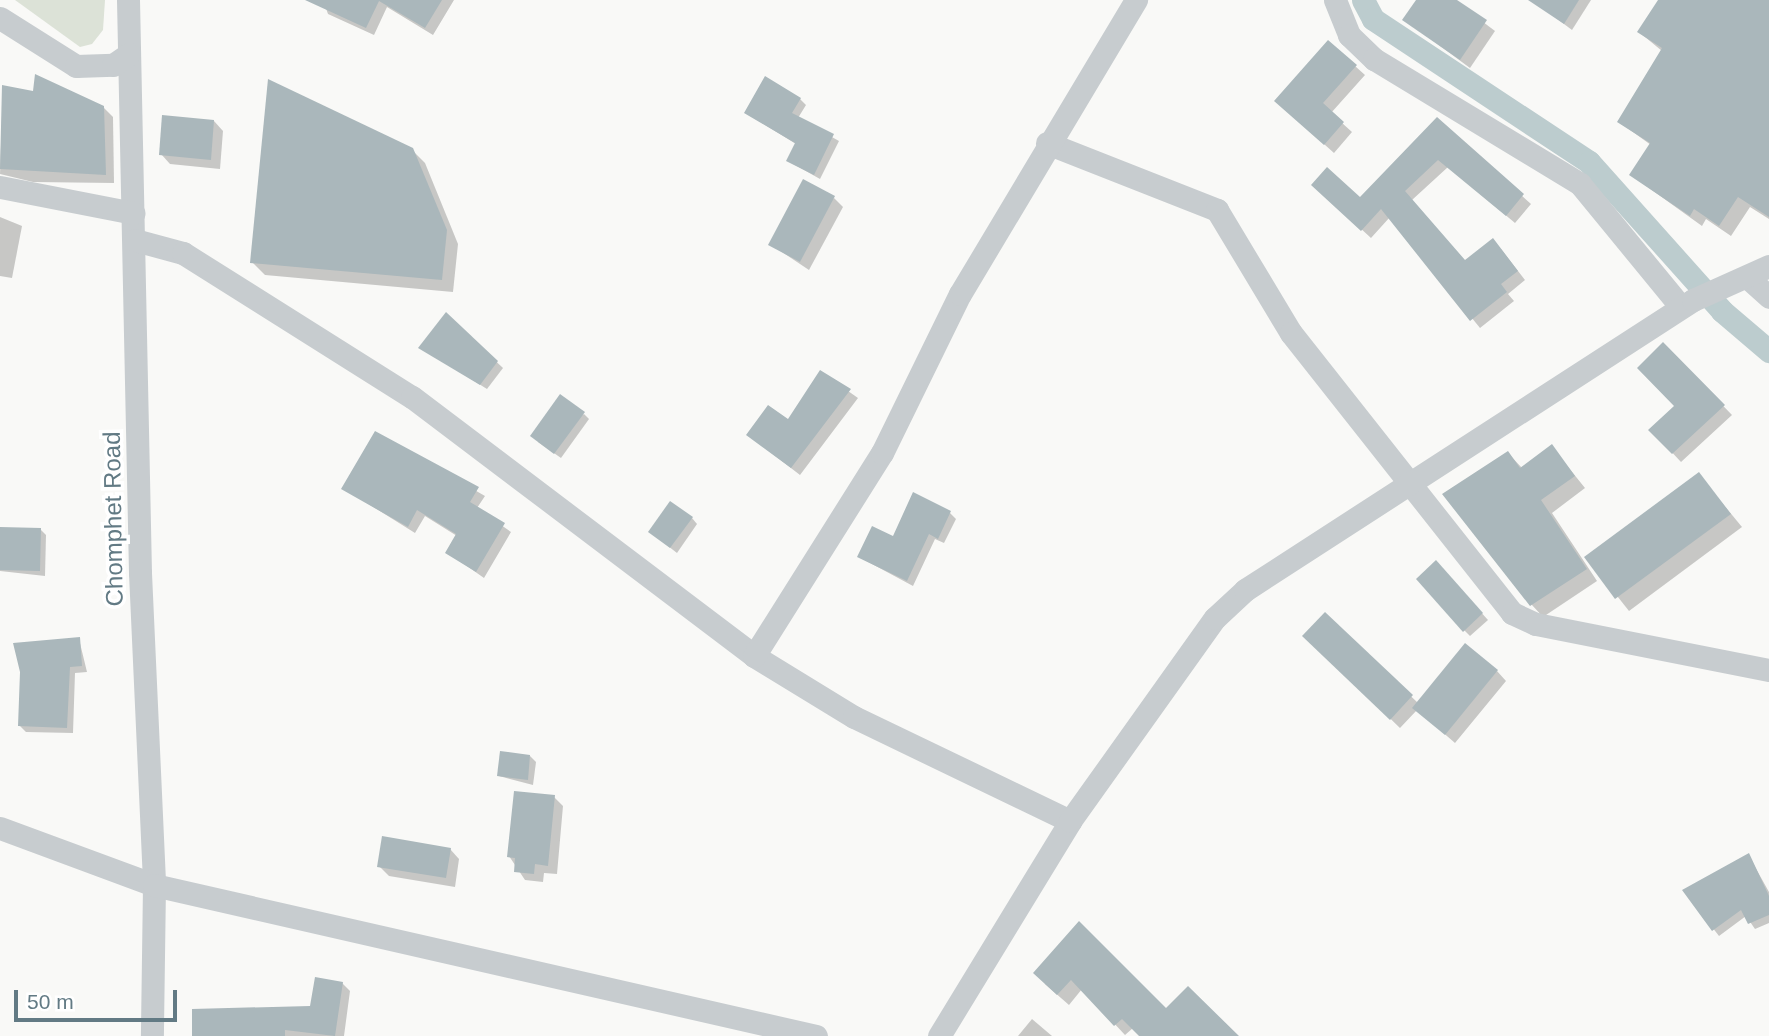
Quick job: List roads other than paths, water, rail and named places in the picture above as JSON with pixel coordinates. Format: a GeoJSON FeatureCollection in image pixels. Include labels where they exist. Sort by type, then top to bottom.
{"type":"FeatureCollection","features":[{"type":"Feature","properties":{"kind":"street","name":"Chomphet Road"},"geometry":{"type":"LineString","coordinates":[[128,0],[140,573],[154,885],[152,1036]]}},
{"type":"Feature","properties":{"kind":"street"},"geometry":{"type":"LineString","coordinates":[[754,656],[881,453],[960,294],[1047,143],[1136,0]]}},
{"type":"Feature","properties":{"kind":"street"},"geometry":{"type":"LineString","coordinates":[[1335,0],[1349,35],[1374,60],[1580,184],[1687,303]]}},
{"type":"Feature","properties":{"kind":"street"},"geometry":{"type":"LineString","coordinates":[[0,18],[76,66],[113,65],[129,54]]}},
{"type":"Feature","properties":{"kind":"street"},"geometry":{"type":"LineString","coordinates":[[1047,143],[1217,210],[1291,333],[1406,485],[1512,612],[1536,624],[1769,670]]}},
{"type":"Feature","properties":{"kind":"street"},"geometry":{"type":"LineString","coordinates":[[0,187],[134,213]]}},
{"type":"Feature","properties":{"kind":"street"},"geometry":{"type":"LineString","coordinates":[[135,240],[183,253],[412,397],[754,656],[854,717],[1070,821]]}},
{"type":"Feature","properties":{"kind":"street"},"geometry":{"type":"LineString","coordinates":[[939,1036],[1070,821],[1215,618],[1291,555],[1406,485],[1687,303],[1769,266]]}},
{"type":"Feature","properties":{"kind":"street"},"geometry":{"type":"LineString","coordinates":[[1747,277],[1769,298]]}},
{"type":"Feature","properties":{"kind":"street"},"geometry":{"type":"LineString","coordinates":[[0,828],[154,885],[816,1036]]}},
{"type":"Feature","properties":{"kind":"waterway"},"geometry":{"type":"LineString","coordinates":[[1363,0],[1373,19],[1589,162],[1722,311],[1769,351]]}}]}
